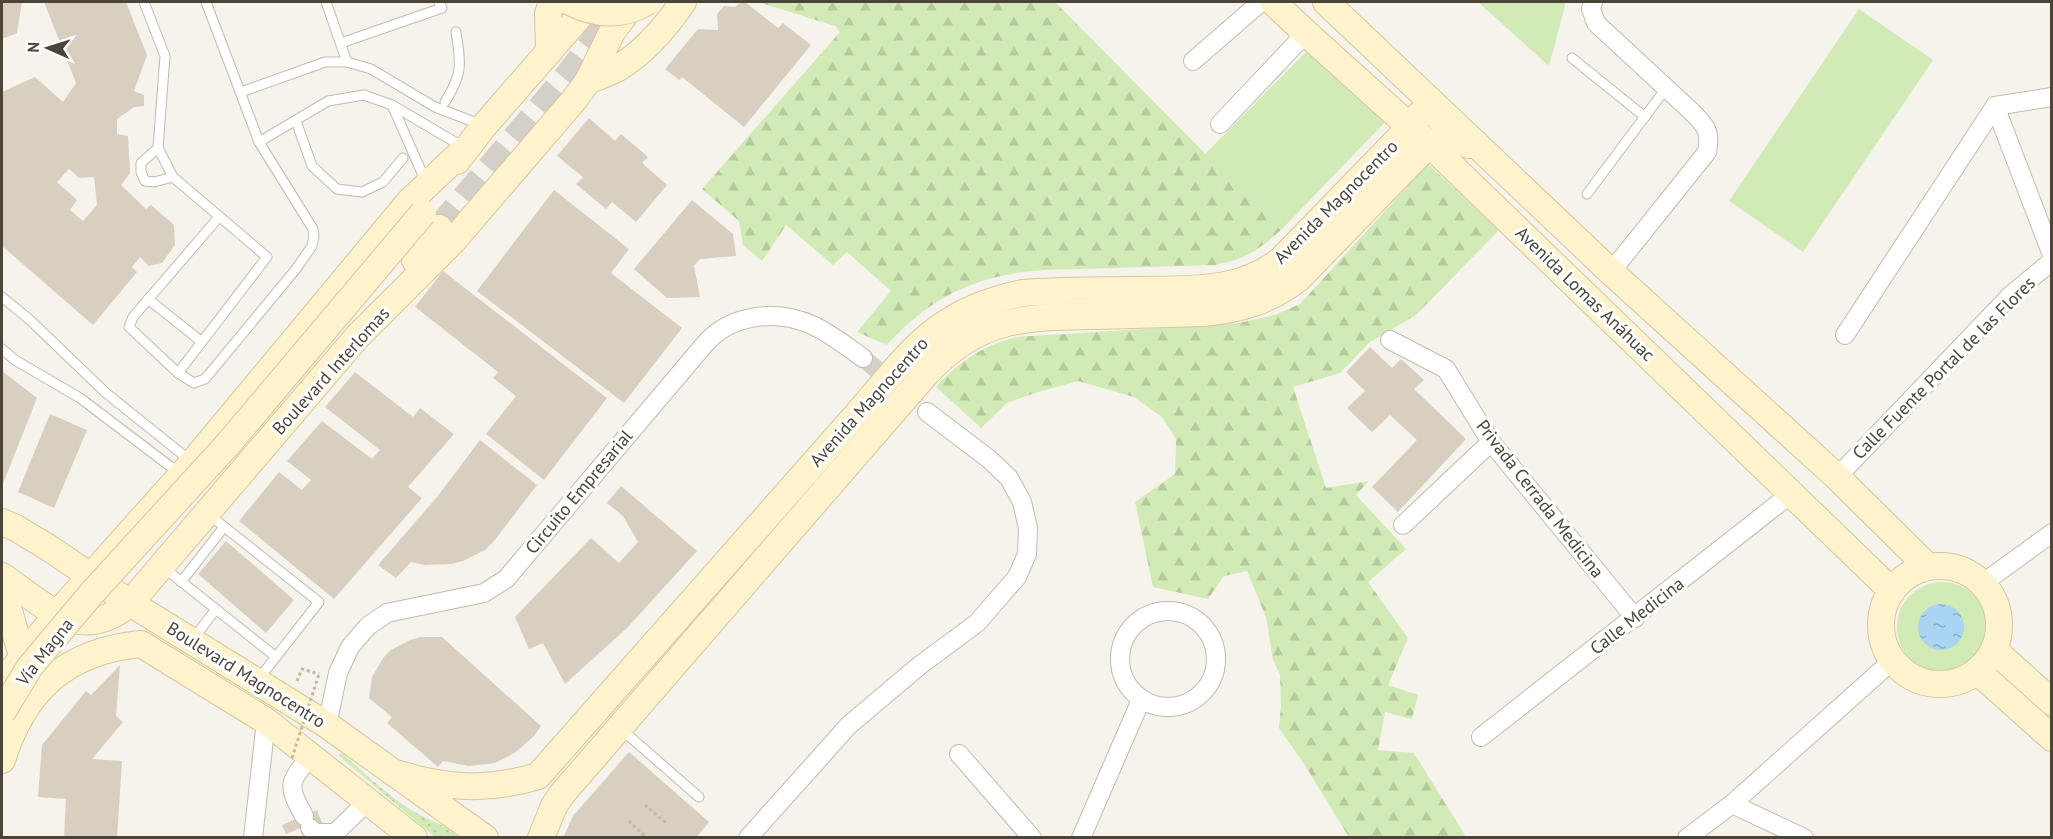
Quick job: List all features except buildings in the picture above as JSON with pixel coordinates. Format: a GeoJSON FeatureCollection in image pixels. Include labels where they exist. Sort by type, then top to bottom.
{"type":"FeatureCollection","features":[{"type":"Feature","properties":{"kind":"main road"},"geometry":{"type":"LineString","coordinates":[[549,52],[548,14],[552,2]]}},
{"type":"Feature","properties":{"kind":"main road"},"geometry":{"type":"LineString","coordinates":[[570,2],[583,8],[609,13],[633,9],[647,2]]}},
{"type":"Feature","properties":{"kind":"main road","name":"Boulevard Interlomas"},"geometry":{"type":"LineString","coordinates":[[91,585],[409,202],[465,149],[592,2]]}},
{"type":"Feature","properties":{"kind":"main road","name":"Boulevard Interlomas"},"geometry":{"type":"LineString","coordinates":[[57,614],[79,622],[98,622],[118,613],[130,603],[162,566],[215,520],[357,337],[453,241],[588,81],[612,32],[634,2]]}},
{"type":"Feature","properties":{"kind":"main road","name":"Boulevard Interlomas"},"geometry":{"type":"LineString","coordinates":[[588,81],[619,67],[646,47],[670,22],[683,2]]}},
{"type":"Feature","properties":{"kind":"main road","name":"Avenida Lomas Anáhuac"},"geometry":{"type":"LineString","coordinates":[[1273,2],[1429,144],[1892,591]]}},
{"type":"Feature","properties":{"kind":"main road","name":"Avenida Lomas Anáhuac"},"geometry":{"type":"LineString","coordinates":[[1326,2],[1611,272],[1837,477],[1928,567]]}},
{"type":"Feature","properties":{"kind":"main road","name":"Avenida Magnocentro"},"geometry":{"type":"LineString","coordinates":[[396,773],[418,781],[464,788],[504,785],[538,776],[904,358],[928,335],[956,315],[977,305],[1023,293],[1201,288],[1236,283],[1252,278],[1268,271],[1281,260],[1410,127],[1416,116],[1427,111],[1439,116],[1461,143],[1468,146],[1475,143]]}},
{"type":"Feature","properties":{"kind":"main road","name":"Avenida Magnocentro"},"geometry":{"type":"LineString","coordinates":[[541,837],[554,806],[562,794],[925,375],[953,348],[987,328],[1027,318],[1223,312],[1263,301],[1282,292],[1299,278],[1429,144]]}},
{"type":"Feature","properties":{"kind":"main road","name":"Boulevard Interlomas"},"geometry":{"type":"LineString","coordinates":[[2,683],[57,614],[91,585],[228,444],[431,221],[465,149]]}},
{"type":"Feature","properties":{"kind":"main road"},"geometry":{"type":"LineString","coordinates":[[357,337],[431,221]]}},
{"type":"Feature","properties":{"kind":"main road","name":"Boulevard Magnocentro"},"geometry":{"type":"LineString","coordinates":[[2,522],[41,543],[91,585],[130,603],[327,725],[485,837]]}},
{"type":"Feature","properties":{"kind":"main road"},"geometry":{"type":"LineString","coordinates":[[1928,567],[1950,567],[1969,573],[1983,583],[1995,603],[1999,627],[1994,650],[1977,671],[1962,680],[1930,683],[1908,675],[1892,661],[1884,644],[1881,626],[1883,612],[1892,591],[1908,575],[1928,567]]}},
{"type":"Feature","properties":{"kind":"main road"},"geometry":{"type":"LineString","coordinates":[[2,576],[57,614]]}},
{"type":"Feature","properties":{"kind":"main road","name":"Vía Magna"},"geometry":{"type":"LineString","coordinates":[[2,760],[12,719],[29,668],[91,585]]}},
{"type":"Feature","properties":{"kind":"main road"},"geometry":{"type":"LineString","coordinates":[[2,586],[22,656],[21,694],[12,719]]}},
{"type":"Feature","properties":{"kind":"main road","name":"Boulevard Magnocentro"},"geometry":{"type":"LineString","coordinates":[[12,719],[45,684],[77,661],[108,649],[141,644],[266,721],[301,757],[368,801],[414,837]]}},
{"type":"Feature","properties":{"kind":"main road"},"geometry":{"type":"LineString","coordinates":[[1994,650],[2052,702]]}},
{"type":"Feature","properties":{"kind":"main road"},"geometry":{"type":"LineString","coordinates":[[1977,671],[2052,738]]}},
{"type":"Feature","properties":{"kind":"street"},"geometry":{"type":"LineString","coordinates":[[1193,61],[1261,2]]}},
{"type":"Feature","properties":{"kind":"street"},"geometry":{"type":"LineString","coordinates":[[1593,2],[1591,9],[1596,23],[1667,87],[1707,127],[1709,140],[1707,152],[1611,272]]}},
{"type":"Feature","properties":{"kind":"street"},"geometry":{"type":"LineString","coordinates":[[1220,124],[1306,33]]}},
{"type":"Feature","properties":{"kind":"street"},"geometry":{"type":"LineString","coordinates":[[1845,335],[1995,106],[2052,97]]}},
{"type":"Feature","properties":{"kind":"street"},"geometry":{"type":"LineString","coordinates":[[1995,106],[2052,255]]}},
{"type":"Feature","properties":{"kind":"street","name":"Calle Fuente Portal de las Flores"},"geometry":{"type":"LineString","coordinates":[[1837,477],[2011,295],[2052,261]]}},
{"type":"Feature","properties":{"kind":"street","name":"Circuito Empresarial"},"geometry":{"type":"LineString","coordinates":[[327,725],[338,673],[350,647],[368,626],[387,613],[484,593],[506,579],[711,336],[720,329],[740,320],[782,318],[810,324],[863,358]]}},
{"type":"Feature","properties":{"kind":"street","name":"Privada Cerrada Medicina"},"geometry":{"type":"LineString","coordinates":[[1390,340],[1446,369],[1491,442],[1635,618]]}},
{"type":"Feature","properties":{"kind":"street"},"geometry":{"type":"LineString","coordinates":[[748,837],[849,725],[919,666],[977,622],[1017,577],[1027,554],[1028,528],[1022,502],[1009,478],[989,459],[927,412]]}},
{"type":"Feature","properties":{"kind":"street"},"geometry":{"type":"LineString","coordinates":[[1403,525],[1491,442]]}},
{"type":"Feature","properties":{"kind":"street","name":"Calle Medicina"},"geometry":{"type":"LineString","coordinates":[[1481,737],[1792,493]]}},
{"type":"Feature","properties":{"kind":"street"},"geometry":{"type":"LineString","coordinates":[[1983,583],[2052,533]]}},
{"type":"Feature","properties":{"kind":"street"},"geometry":{"type":"LineString","coordinates":[[1171,610],[1195,618],[1212,637],[1214,645],[1217,662],[1209,686],[1190,703],[1165,708],[1141,700],[1124,681],[1119,656],[1127,632],[1146,615],[1171,610]]}},
{"type":"Feature","properties":{"kind":"street"},"geometry":{"type":"LineString","coordinates":[[1687,837],[1732,804],[1892,661]]}},
{"type":"Feature","properties":{"kind":"street"},"geometry":{"type":"LineString","coordinates":[[1080,837],[1141,700]]}},
{"type":"Feature","properties":{"kind":"street"},"geometry":{"type":"LineString","coordinates":[[253,837],[266,721]]}},
{"type":"Feature","properties":{"kind":"street"},"geometry":{"type":"LineString","coordinates":[[958,754],[1032,837]]}},
{"type":"Feature","properties":{"kind":"street"},"geometry":{"type":"LineString","coordinates":[[301,757],[293,777],[292,794],[315,833],[335,833],[368,801]]}},
{"type":"Feature","properties":{"kind":"street"},"geometry":{"type":"LineString","coordinates":[[1732,804],[1804,837]]}},
{"type":"Feature","properties":{"kind":"lane"},"geometry":{"type":"LineString","coordinates":[[144,2],[165,56],[158,148],[173,177],[267,257],[178,373]]}},
{"type":"Feature","properties":{"kind":"lane"},"geometry":{"type":"LineString","coordinates":[[206,2],[259,142],[313,229],[314,237],[312,246],[296,269],[206,379],[194,383],[178,373],[129,327],[133,317],[219,217]]}},
{"type":"Feature","properties":{"kind":"lane"},"geometry":{"type":"LineString","coordinates":[[326,2],[347,62]]}},
{"type":"Feature","properties":{"kind":"lane"},"geometry":{"type":"LineString","coordinates":[[341,43],[442,8],[439,2]]}},
{"type":"Feature","properties":{"kind":"lane"},"geometry":{"type":"LineString","coordinates":[[445,102],[456,85],[460,72],[456,32]]}},
{"type":"Feature","properties":{"kind":"lane"},"geometry":{"type":"LineString","coordinates":[[1572,58],[1645,117]]}},
{"type":"Feature","properties":{"kind":"lane"},"geometry":{"type":"LineString","coordinates":[[241,92],[325,62],[347,62],[371,69],[435,107],[484,126]]}},
{"type":"Feature","properties":{"kind":"lane"},"geometry":{"type":"LineString","coordinates":[[1587,195],[1667,87]]}},
{"type":"Feature","properties":{"kind":"lane"},"geometry":{"type":"LineString","coordinates":[[259,142],[328,101],[364,95],[392,105],[465,149]]}},
{"type":"Feature","properties":{"kind":"lane"},"geometry":{"type":"LineString","coordinates":[[392,105],[427,184]]}},
{"type":"Feature","properties":{"kind":"lane"},"geometry":{"type":"LineString","coordinates":[[296,121],[312,165],[337,189],[362,192],[383,182],[403,158]]}},
{"type":"Feature","properties":{"kind":"lane"},"geometry":{"type":"LineString","coordinates":[[158,148],[141,163],[141,172],[146,181],[154,182],[173,177]]}},
{"type":"Feature","properties":{"kind":"lane"},"geometry":{"type":"LineString","coordinates":[[2,297],[30,320],[187,469]]}},
{"type":"Feature","properties":{"kind":"lane"},"geometry":{"type":"LineString","coordinates":[[148,299],[202,342]]}},
{"type":"Feature","properties":{"kind":"lane"},"geometry":{"type":"LineString","coordinates":[[2,349],[15,360],[80,398],[187,469]]}},
{"type":"Feature","properties":{"kind":"lane"},"geometry":{"type":"LineString","coordinates":[[181,582],[215,520],[319,602],[257,681]]}},
{"type":"Feature","properties":{"kind":"lane"},"geometry":{"type":"LineString","coordinates":[[162,566],[276,657]]}},
{"type":"Feature","properties":{"kind":"lane"},"geometry":{"type":"LineString","coordinates":[[191,641],[216,609]]}},
{"type":"Feature","properties":{"kind":"lane"},"geometry":{"type":"LineString","coordinates":[[620,728],[699,797]]}},
{"type":"Feature","properties":{"kind":"path"},"geometry":{"type":"LineString","coordinates":[[295,687],[302,669],[319,674],[301,757]]}},
{"type":"Feature","properties":{"kind":"path"},"geometry":{"type":"LineString","coordinates":[[304,690],[314,693]]}},
{"type":"Feature","properties":{"kind":"path"},"geometry":{"type":"LineString","coordinates":[[645,805],[667,824]]}},
{"type":"Feature","properties":{"kind":"path"},"geometry":{"type":"LineString","coordinates":[[629,821],[647,837]]}},
{"type":"Feature","properties":{"kind":"green space"},"geometry":{"type":"Polygon","coordinates":[[[758,2],[1055,2],[1281,230],[1251,253],[1215,265],[1045,270],[999,277],[958,291],[939,301],[921,313],[887,345],[857,332],[891,291],[847,252],[833,265],[786,225],[762,261],[743,245],[739,221],[702,189],[840,32],[835,26],[758,2]]]}},
{"type":"Feature","properties":{"kind":"green space"},"geometry":{"type":"Polygon","coordinates":[[[1478,2],[1566,2],[1549,66],[1478,2]]]}},
{"type":"Feature","properties":{"kind":"green space"},"geometry":{"type":"Polygon","coordinates":[[[1859,9],[1933,60],[1803,252],[1729,201],[1859,9]]]}},
{"type":"Feature","properties":{"kind":"green space"},"geometry":{"type":"Polygon","coordinates":[[[1308,50],[1387,120],[1281,230],[1205,154],[1308,50]]]}},
{"type":"Feature","properties":{"kind":"green space"},"geometry":{"type":"Polygon","coordinates":[[[1428,164],[1499,230],[1416,315],[1370,342],[1340,373],[1293,387],[1326,488],[1369,481],[1356,495],[1406,549],[1368,582],[1408,638],[1388,685],[1418,695],[1412,719],[1385,712],[1378,750],[1414,753],[1466,837],[1349,837],[1279,728],[1280,675],[1273,660],[1266,617],[1247,571],[1224,576],[1208,599],[1153,587],[1135,502],[1175,474],[1176,439],[1162,417],[1134,397],[1078,381],[1007,403],[981,428],[936,387],[954,369],[972,356],[992,345],[1016,337],[1239,323],[1275,315],[1300,304],[1428,164]]]}},
{"type":"Feature","properties":{"kind":"green space"},"geometry":{"type":"Polygon","coordinates":[[[1942,582],[1959,585],[1974,595],[1984,610],[1987,627],[1984,644],[1974,659],[1959,669],[1942,672],[1925,669],[1910,659],[1900,644],[1897,627],[1900,610],[1910,595],[1925,585],[1942,582]]]}},
{"type":"Feature","properties":{"kind":"green space"},"geometry":{"type":"Polygon","coordinates":[[[339,754],[343,754],[403,805],[464,837],[435,837],[339,754]]]}},
{"type":"Feature","properties":{"kind":"water"},"geometry":{"type":"Polygon","coordinates":[[[1946,604],[1958,610],[1963,618],[1963,636],[1958,644],[1950,649],[1936,650],[1928,647],[1921,640],[1918,622],[1921,614],[1928,607],[1946,604]]]}},
{"type":"Feature","properties":{"kind":"tunnel"},"geometry":{"type":"LineString","coordinates":[[439,228],[568,75],[610,20]]}},
{"type":"Feature","properties":{"kind":"tunnel"},"geometry":{"type":"LineString","coordinates":[[863,358],[927,412]]}}]}
